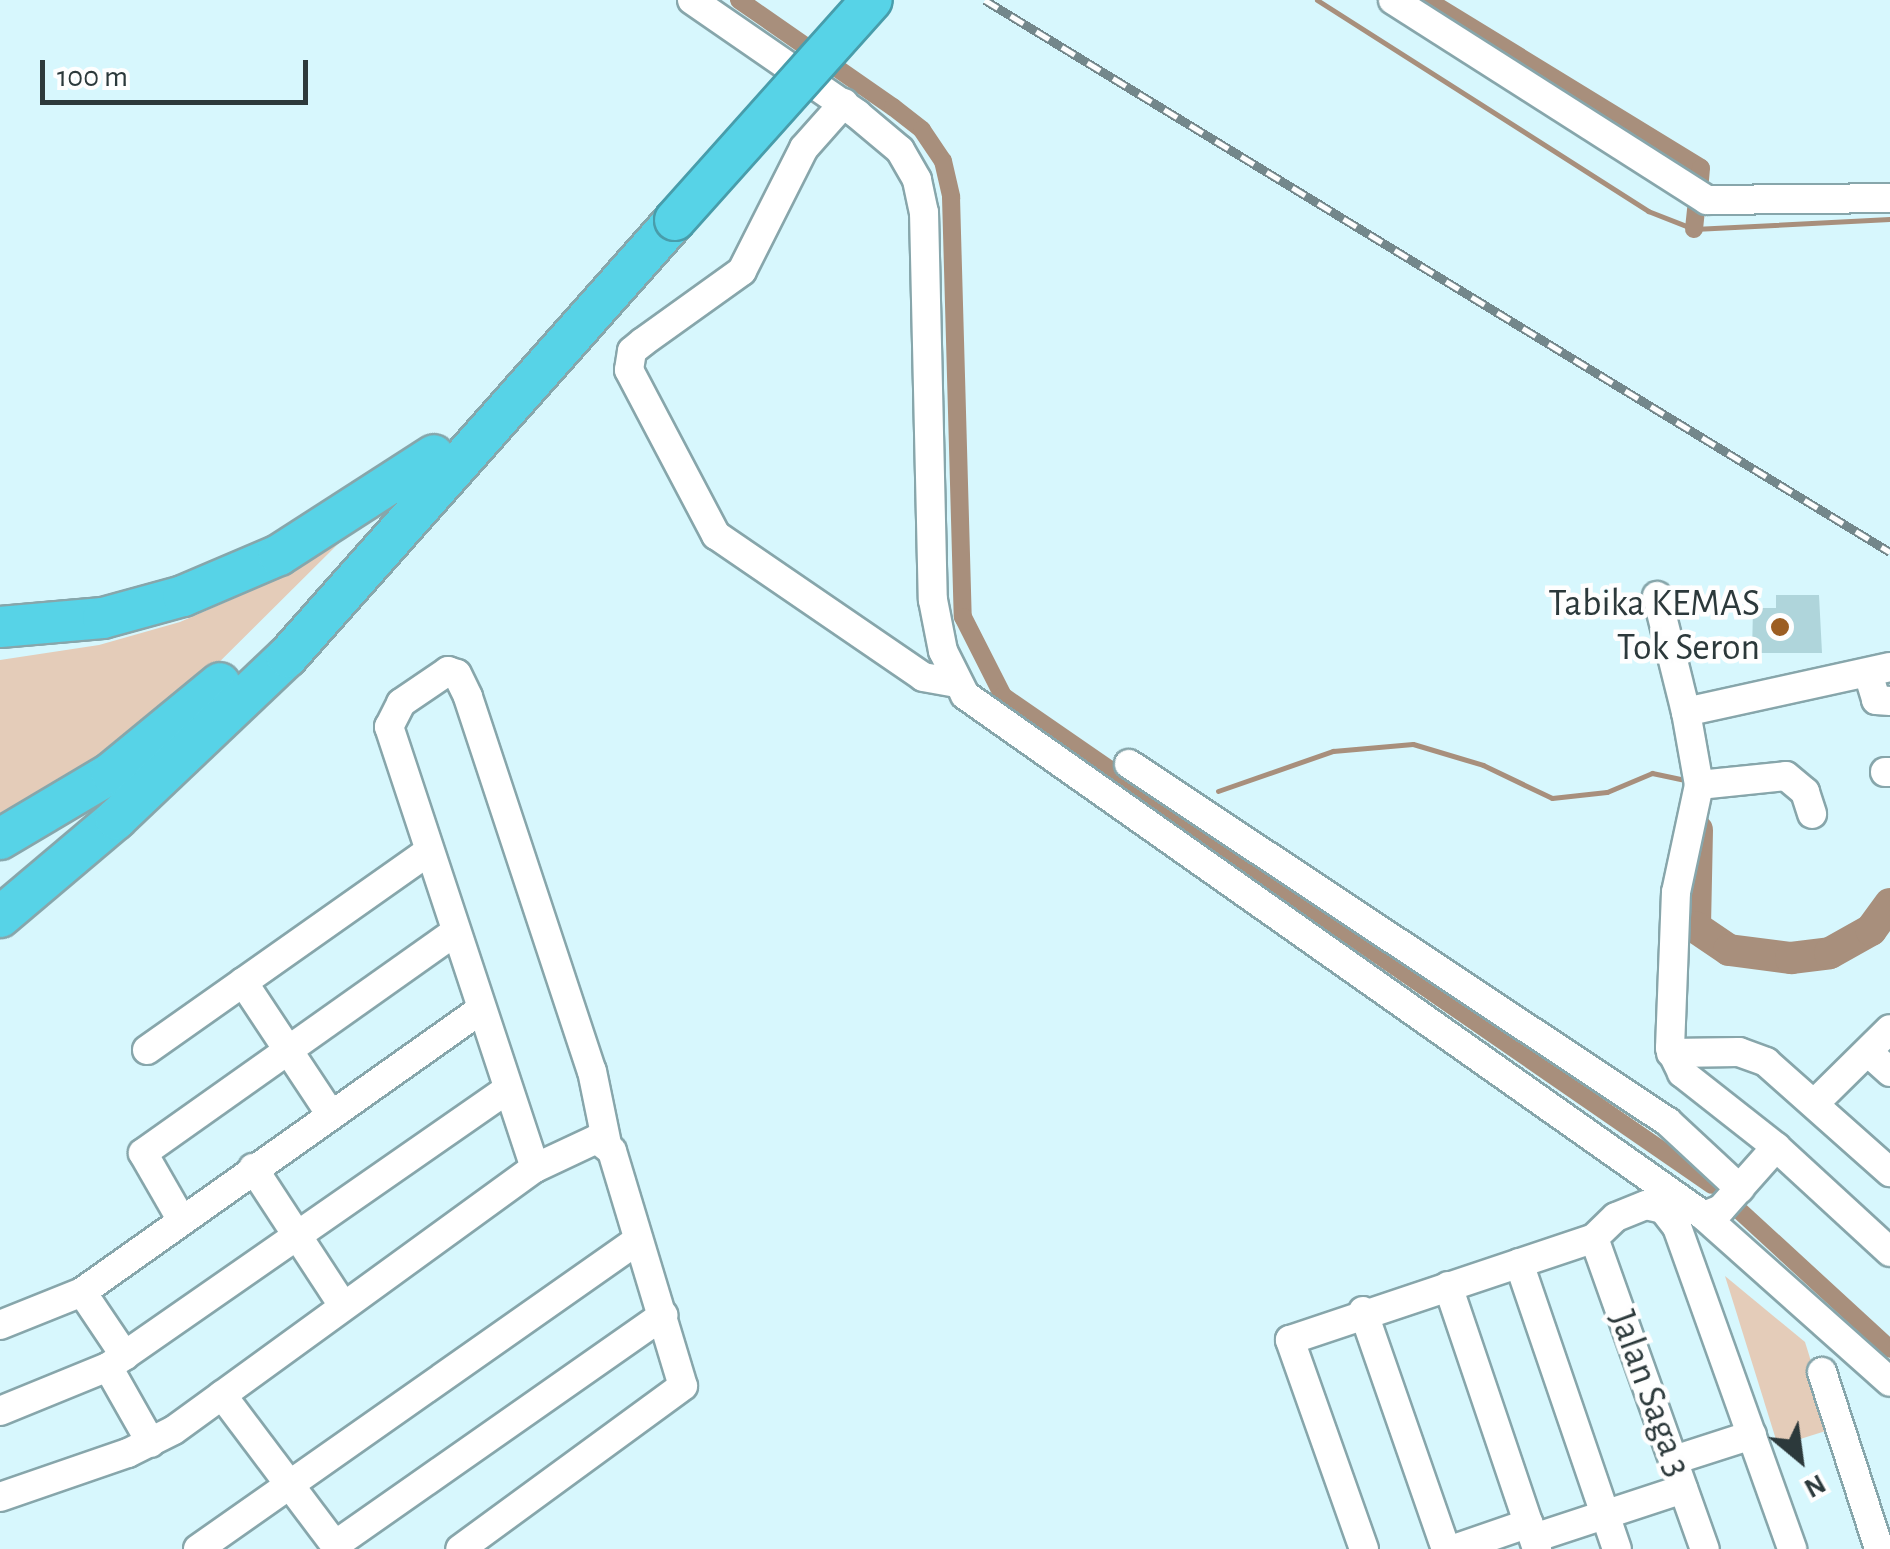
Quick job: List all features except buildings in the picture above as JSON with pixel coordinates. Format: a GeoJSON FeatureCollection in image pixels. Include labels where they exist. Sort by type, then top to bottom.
{"type":"FeatureCollection","features":[{"type":"Feature","properties":{"kind":"highway"},"geometry":{"type":"LineString","coordinates":[[666,214],[840,0]]}},
{"type":"Feature","properties":{"kind":"highway"},"geometry":{"type":"LineString","coordinates":[[0,857],[48,833],[188,734],[315,620],[439,469],[666,214],[872,0]]}},
{"type":"Feature","properties":{"kind":"highway"},"geometry":{"type":"LineString","coordinates":[[0,628],[103,618],[183,596],[279,555],[439,469]]}},
{"type":"Feature","properties":{"kind":"highway"},"geometry":{"type":"LineString","coordinates":[[0,839],[111,773],[183,717],[439,469]]}},
{"type":"Feature","properties":{"kind":"highway"},"geometry":{"type":"LineString","coordinates":[[0,917],[116,819],[287,657],[439,469]]}},
{"type":"Feature","properties":{"kind":"street"},"geometry":{"type":"LineString","coordinates":[[692,0],[844,103],[900,150],[918,180],[924,212],[933,600],[956,684],[986,716],[1704,1216],[1890,1382]]}},
{"type":"Feature","properties":{"kind":"street"},"geometry":{"type":"LineString","coordinates":[[1392,0],[1707,200],[1890,198]]}},
{"type":"Feature","properties":{"kind":"street"},"geometry":{"type":"LineString","coordinates":[[844,103],[804,148],[742,271],[632,351],[629,370],[716,535],[923,677],[956,684]]}},
{"type":"Feature","properties":{"kind":"street"},"geometry":{"type":"LineString","coordinates":[[1657,596],[1700,784],[1676,892],[1670,1053],[1682,1073],[1776,1147],[1890,1252]]}},
{"type":"Feature","properties":{"kind":"street"},"geometry":{"type":"LineString","coordinates":[[1686,712],[1879,670],[1876,700],[1890,701]]}},
{"type":"Feature","properties":{"kind":"street"},"geometry":{"type":"LineString","coordinates":[[460,1549],[678,1393],[684,1376],[607,1144],[592,1072],[468,697],[458,674],[448,672],[401,703],[389,727],[535,1168]]}},
{"type":"Feature","properties":{"kind":"street"},"geometry":{"type":"LineString","coordinates":[[1129,764],[1668,1122],[1740,1188]]}},
{"type":"Feature","properties":{"kind":"street"},"geometry":{"type":"LineString","coordinates":[[1700,784],[1786,776],[1805,792],[1812,814]]}},
{"type":"Feature","properties":{"kind":"street"},"geometry":{"type":"LineString","coordinates":[[147,1050],[428,852]]}},
{"type":"Feature","properties":{"kind":"street"},"geometry":{"type":"LineString","coordinates":[[181,1219],[143,1153],[455,932]]}},
{"type":"Feature","properties":{"kind":"street"},"geometry":{"type":"LineString","coordinates":[[244,982],[330,1115]]}},
{"type":"Feature","properties":{"kind":"street"},"geometry":{"type":"LineString","coordinates":[[3,1314],[82,1292],[481,1010]]}},
{"type":"Feature","properties":{"kind":"street"},"geometry":{"type":"LineString","coordinates":[[1816,1103],[1890,1028]]}},
{"type":"Feature","properties":{"kind":"street"},"geometry":{"type":"LineString","coordinates":[[1868,1052],[1890,1072]]}},
{"type":"Feature","properties":{"kind":"street"},"geometry":{"type":"LineString","coordinates":[[1670,1053],[1752,1055],[1816,1103],[1890,1172]]}},
{"type":"Feature","properties":{"kind":"street"},"geometry":{"type":"LineString","coordinates":[[0,1410],[116,1361],[508,1089]]}},
{"type":"Feature","properties":{"kind":"street"},"geometry":{"type":"LineString","coordinates":[[0,1497],[151,1443],[535,1168],[583,1142],[607,1144]]}},
{"type":"Feature","properties":{"kind":"street"},"geometry":{"type":"LineString","coordinates":[[1704,1216],[1721,1210],[1776,1147]]}},
{"type":"Feature","properties":{"kind":"street"},"geometry":{"type":"LineString","coordinates":[[253,1168],[342,1304]]}},
{"type":"Feature","properties":{"kind":"street"},"geometry":{"type":"LineString","coordinates":[[1364,1549],[1290,1352],[1295,1336],[1594,1238],[1616,1217],[1646,1205],[1669,1214],[1792,1549]]}},
{"type":"Feature","properties":{"kind":"street","name":"Jalan Saga 3"},"geometry":{"type":"LineString","coordinates":[[1594,1238],[1705,1549]]}},
{"type":"Feature","properties":{"kind":"street"},"geometry":{"type":"LineString","coordinates":[[198,1549],[638,1240]]}},
{"type":"Feature","properties":{"kind":"street"},"geometry":{"type":"LineString","coordinates":[[1519,1263],[1617,1549]]}},
{"type":"Feature","properties":{"kind":"street"},"geometry":{"type":"LineString","coordinates":[[1448,1286],[1533,1537]]}},
{"type":"Feature","properties":{"kind":"street"},"geometry":{"type":"LineString","coordinates":[[82,1292],[151,1443]]}},
{"type":"Feature","properties":{"kind":"street"},"geometry":{"type":"LineString","coordinates":[[1362,1311],[1450,1549],[1533,1537],[1683,1489]]}},
{"type":"Feature","properties":{"kind":"street"},"geometry":{"type":"LineString","coordinates":[[222,1395],[336,1547],[664,1315]]}},
{"type":"Feature","properties":{"kind":"street"},"geometry":{"type":"LineString","coordinates":[[1822,1372],[1879,1549]]}},
{"type":"Feature","properties":{"kind":"street"},"geometry":{"type":"LineString","coordinates":[[1674,1460],[1752,1435]]}},
{"type":"Feature","properties":{"kind":"shaded area"},"geometry":{"type":"Polygon","coordinates":[[[344,538],[174,707],[0,821],[0,660],[99,645],[180,622],[258,588],[344,538]]]}},
{"type":"Feature","properties":{"kind":"shaded area"},"geometry":{"type":"Polygon","coordinates":[[[1725,1276],[1805,1342],[1832,1429],[1778,1446],[1725,1276]]]}},
{"type":"Feature","properties":{"kind":"waterway"},"geometry":{"type":"LineString","coordinates":[[739,0],[893,107],[922,130],[943,161],[951,197],[963,617],[1003,696],[1712,1185]]}},
{"type":"Feature","properties":{"kind":"waterway"},"geometry":{"type":"LineString","coordinates":[[1317,0],[1648,211],[1694,229],[1890,219]]}},
{"type":"Feature","properties":{"kind":"waterway"},"geometry":{"type":"LineString","coordinates":[[1427,0],[1701,168],[1700,180]]}},
{"type":"Feature","properties":{"kind":"waterway"},"geometry":{"type":"LineString","coordinates":[[1694,229],[1697,198]]}},
{"type":"Feature","properties":{"kind":"waterway"},"geometry":{"type":"LineString","coordinates":[[1218,791],[1333,751],[1413,744],[1483,765],[1552,798],[1607,792],[1652,773],[1686,780]]}},
{"type":"Feature","properties":{"kind":"waterway"},"geometry":{"type":"LineString","coordinates":[[1697,830],[1695,927],[1729,950],[1791,958],[1830,953],[1871,930],[1890,904]]}},
{"type":"Feature","properties":{"kind":"waterway"},"geometry":{"type":"LineString","coordinates":[[1741,1212],[1890,1349]]}},
{"type":"Feature","properties":{"kind":"railway"},"geometry":{"type":"LineString","coordinates":[[985,0],[1890,552]]}},
{"type":"Feature","properties":{"kind":"place","name":"Tabika KEMAS Tok Seron"},"geometry":{"type":"Point","coordinates":[1780,627]}}]}
